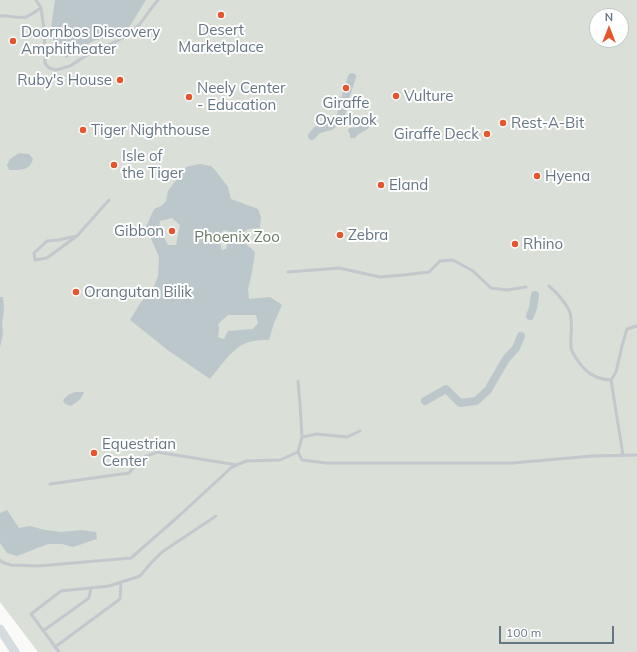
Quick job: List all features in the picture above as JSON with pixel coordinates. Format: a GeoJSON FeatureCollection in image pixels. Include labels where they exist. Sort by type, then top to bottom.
{"type":"FeatureCollection","features":[{"type":"Feature","properties":{"kind":"main road"},"geometry":{"type":"LineString","coordinates":[[0,629],[15,652]]}},
{"type":"Feature","properties":{"kind":"lane"},"geometry":{"type":"LineString","coordinates":[[36,0],[40,8],[44,29],[45,63],[49,68],[56,70],[70,66],[87,55],[125,37],[140,24],[158,0]]}},
{"type":"Feature","properties":{"kind":"lane"},"geometry":{"type":"LineString","coordinates":[[0,16],[26,17],[40,8]]}},
{"type":"Feature","properties":{"kind":"lane"},"geometry":{"type":"LineString","coordinates":[[77,236],[47,241],[34,253],[35,260],[47,258],[77,236],[109,200]]}},
{"type":"Feature","properties":{"kind":"lane"},"geometry":{"type":"LineString","coordinates":[[288,272],[339,268],[380,277],[395,276],[429,272],[440,261],[453,260],[473,271],[491,288],[507,290],[526,287]]}},
{"type":"Feature","properties":{"kind":"lane"},"geometry":{"type":"LineString","coordinates":[[549,286],[559,294],[569,311],[572,328],[571,348],[582,367],[595,377],[611,380]]}},
{"type":"Feature","properties":{"kind":"lane"},"geometry":{"type":"LineString","coordinates":[[623,455],[611,380],[616,372],[627,329],[637,326]]}},
{"type":"Feature","properties":{"kind":"lane"},"geometry":{"type":"LineString","coordinates":[[298,381],[302,437],[298,452],[302,460],[334,463],[513,463],[592,456],[637,455]]}},
{"type":"Feature","properties":{"kind":"lane"},"geometry":{"type":"LineString","coordinates":[[302,437],[317,434],[347,437],[360,432]]}},
{"type":"Feature","properties":{"kind":"lane"},"geometry":{"type":"LineString","coordinates":[[50,484],[129,473],[140,459],[157,452],[237,465]]}},
{"type":"Feature","properties":{"kind":"lane"},"geometry":{"type":"LineString","coordinates":[[0,560],[11,565],[38,566],[131,558],[232,467],[246,461],[280,460],[298,452]]}},
{"type":"Feature","properties":{"kind":"lane"},"geometry":{"type":"LineString","coordinates":[[59,652],[31,614],[61,591],[109,586],[140,576],[162,552],[216,516]]}},
{"type":"Feature","properties":{"kind":"lane"},"geometry":{"type":"LineString","coordinates":[[55,647],[120,600],[121,582]]}},
{"type":"Feature","properties":{"kind":"lane"},"geometry":{"type":"LineString","coordinates":[[43,630],[89,598],[91,588]]}},
{"type":"Feature","properties":{"kind":"green space","name":"Phoenix Zoo"},"geometry":{"type":"Polygon","coordinates":[[[0,0],[637,0],[637,652],[38,652],[0,602],[0,0]]]}},
{"type":"Feature","properties":{"kind":"shaded area"},"geometry":{"type":"Polygon","coordinates":[[[55,0],[146,0],[126,32],[93,41],[66,58],[50,36],[55,0]]]}},
{"type":"Feature","properties":{"kind":"shaded area"},"geometry":{"type":"Polygon","coordinates":[[[362,121],[367,121],[370,126],[365,131],[358,134],[355,138],[350,138],[348,131],[349,128],[357,127],[362,121]]]}},
{"type":"Feature","properties":{"kind":"shaded area"},"geometry":{"type":"Polygon","coordinates":[[[19,153],[29,154],[33,159],[32,163],[24,169],[9,170],[7,165],[10,159],[19,153]]]}},
{"type":"Feature","properties":{"kind":"shaded area"},"geometry":{"type":"Polygon","coordinates":[[[200,164],[211,166],[228,187],[231,199],[258,209],[261,217],[260,228],[248,229],[244,232],[244,242],[255,252],[248,289],[249,299],[270,297],[282,305],[274,323],[269,340],[253,341],[240,346],[226,359],[210,379],[169,351],[130,320],[141,302],[153,289],[158,276],[159,257],[146,227],[154,209],[161,206],[166,201],[168,191],[186,167],[200,164]],[[172,218],[160,221],[159,228],[168,245],[176,245],[180,225],[172,218]],[[224,230],[215,239],[220,243],[222,250],[226,249],[229,238],[233,233],[224,230]],[[228,315],[218,324],[218,337],[224,339],[228,331],[253,329],[258,323],[256,315],[228,315]]]}},
{"type":"Feature","properties":{"kind":"shaded area"},"geometry":{"type":"Polygon","coordinates":[[[0,297],[3,297],[4,310],[2,324],[3,334],[0,347],[0,297]]]}},
{"type":"Feature","properties":{"kind":"shaded area"},"geometry":{"type":"Polygon","coordinates":[[[75,392],[84,392],[81,398],[71,406],[65,404],[63,400],[68,395],[75,392]]]}},
{"type":"Feature","properties":{"kind":"shaded area"},"geometry":{"type":"Polygon","coordinates":[[[7,510],[19,528],[30,526],[61,532],[82,530],[96,532],[97,539],[73,547],[62,544],[48,544],[17,556],[7,553],[0,543],[0,513],[7,510]]]}},
{"type":"Feature","properties":{"kind":"waterway"},"geometry":{"type":"LineString","coordinates":[[312,136],[317,130],[331,126],[341,116],[352,77]]}},
{"type":"Feature","properties":{"kind":"waterway"},"geometry":{"type":"LineString","coordinates":[[530,316],[535,295]]}},
{"type":"Feature","properties":{"kind":"waterway"},"geometry":{"type":"LineString","coordinates":[[425,401],[446,389],[460,403],[476,401],[488,390],[506,359],[516,348],[521,336]]}},
{"type":"Feature","properties":{"kind":"place","name":"Desert Marketplace"},"geometry":{"type":"Point","coordinates":[221,15]}},
{"type":"Feature","properties":{"kind":"place","name":"Doornbos Discovery Amphitheater"},"geometry":{"type":"Point","coordinates":[13,41]}},
{"type":"Feature","properties":{"kind":"place","name":"Ruby's House"},"geometry":{"type":"Point","coordinates":[120,80]}},
{"type":"Feature","properties":{"kind":"place","name":"Giraffe Overlook"},"geometry":{"type":"Point","coordinates":[346,88]}},
{"type":"Feature","properties":{"kind":"place","name":"Vulture"},"geometry":{"type":"Point","coordinates":[396,96]}},
{"type":"Feature","properties":{"kind":"place","name":"Neely Center - Education"},"geometry":{"type":"Point","coordinates":[189,97]}},
{"type":"Feature","properties":{"kind":"place","name":"Rest-A-Bit"},"geometry":{"type":"Point","coordinates":[503,123]}},
{"type":"Feature","properties":{"kind":"place","name":"Tiger Nighthouse"},"geometry":{"type":"Point","coordinates":[83,130]}},
{"type":"Feature","properties":{"kind":"place","name":"Giraffe Deck"},"geometry":{"type":"Point","coordinates":[487,134]}},
{"type":"Feature","properties":{"kind":"place","name":"Isle of the Tiger"},"geometry":{"type":"Point","coordinates":[114,165]}},
{"type":"Feature","properties":{"kind":"place","name":"Hyena"},"geometry":{"type":"Point","coordinates":[537,176]}},
{"type":"Feature","properties":{"kind":"place","name":"Eland"},"geometry":{"type":"Point","coordinates":[381,185]}},
{"type":"Feature","properties":{"kind":"place","name":"Gibbon"},"geometry":{"type":"Point","coordinates":[172,231]}},
{"type":"Feature","properties":{"kind":"place","name":"Zebra"},"geometry":{"type":"Point","coordinates":[340,235]}},
{"type":"Feature","properties":{"kind":"place","name":"Rhino"},"geometry":{"type":"Point","coordinates":[515,244]}},
{"type":"Feature","properties":{"kind":"place","name":"Orangutan Bilik"},"geometry":{"type":"Point","coordinates":[76,292]}},
{"type":"Feature","properties":{"kind":"place","name":"Equestrian Center"},"geometry":{"type":"Point","coordinates":[94,453]}}]}
